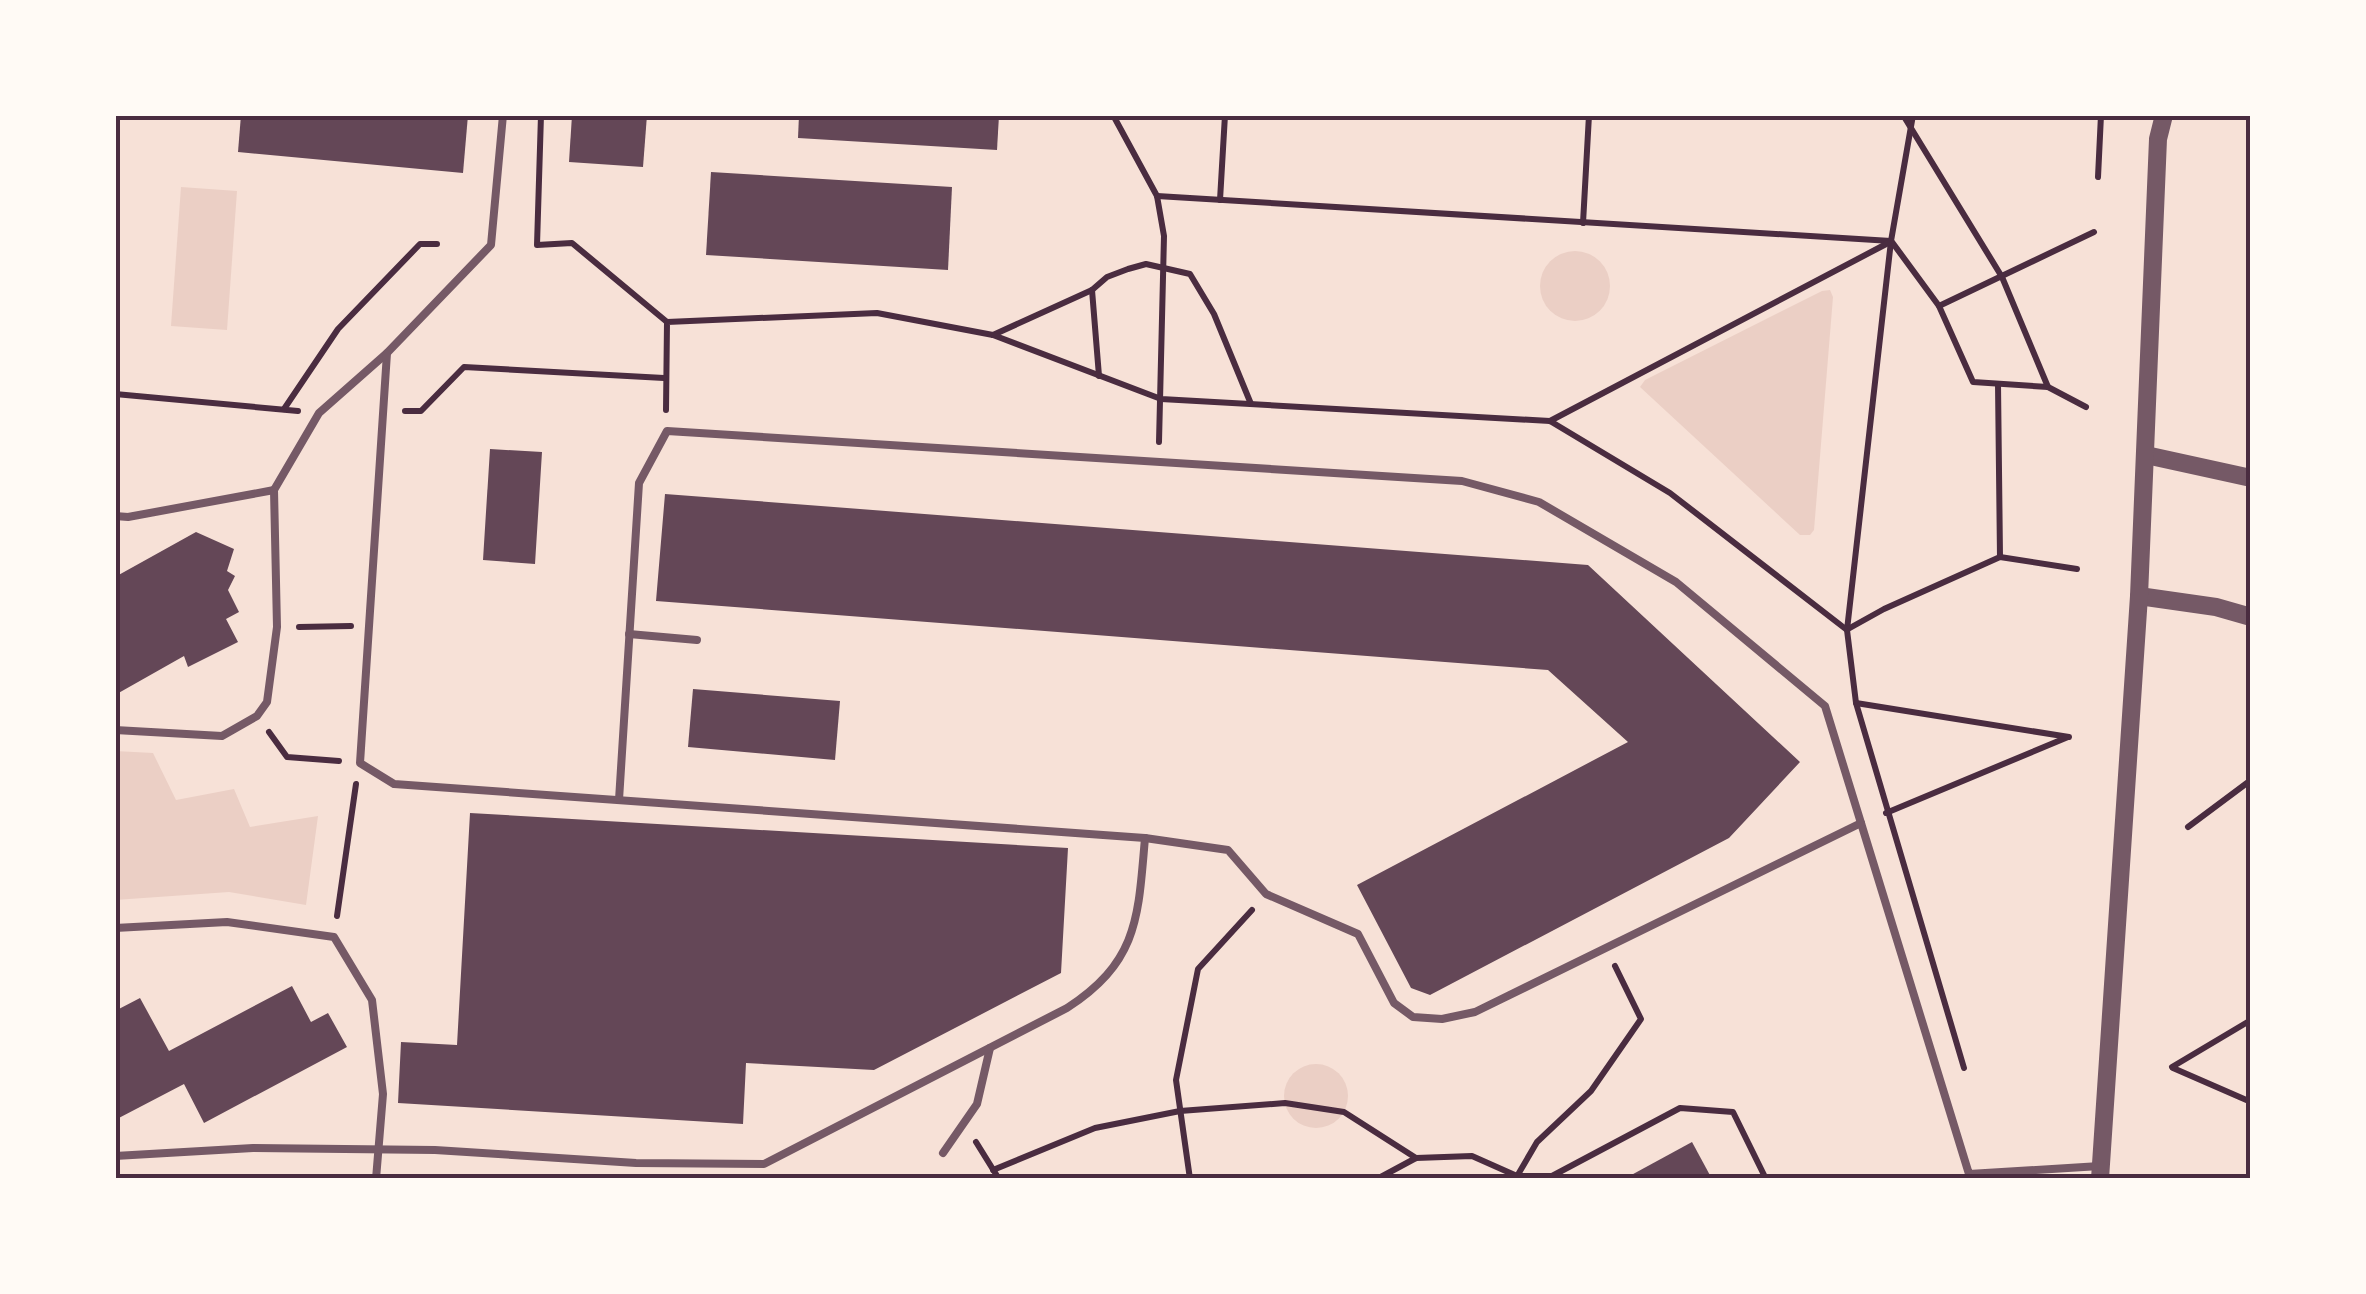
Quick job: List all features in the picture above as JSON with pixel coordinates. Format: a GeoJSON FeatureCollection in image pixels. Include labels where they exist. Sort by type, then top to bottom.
{"type":"FeatureCollection","features":[{"type":"Feature","properties":{"kind":"street"},"geometry":{"type":"LineString","coordinates":[[2100,1172],[2139,596],[2158,139],[2154,115]]}},
{"type":"Feature","properties":{"kind":"street"},"geometry":{"type":"LineString","coordinates":[[2158,139],[2164,115]]}},
{"type":"Feature","properties":{"kind":"street"},"geometry":{"type":"LineString","coordinates":[[2146,455],[2251,478]]}},
{"type":"Feature","properties":{"kind":"street"},"geometry":{"type":"LineString","coordinates":[[2139,596],[2216,606],[2251,617]]}},
{"type":"Feature","properties":{"kind":"lane"},"geometry":{"type":"LineString","coordinates":[[115,730],[222,736],[257,716],[267,702],[277,627],[274,490],[319,412],[387,353],[491,246],[502,115]]}},
{"type":"Feature","properties":{"kind":"lane"},"geometry":{"type":"LineString","coordinates":[[387,353],[360,763],[394,784],[1144,838],[1228,850],[1266,894],[1358,934],[1394,1003],[1413,1017],[1442,1019],[1474,1012],[1861,823]]}},
{"type":"Feature","properties":{"kind":"lane"},"geometry":{"type":"LineString","coordinates":[[619,800],[639,483],[667,431],[1462,481],[1539,502],[1676,582],[1825,706],[1964,1177],[2100,1172]]}},
{"type":"Feature","properties":{"kind":"lane"},"geometry":{"type":"LineString","coordinates":[[115,516],[128,517],[274,490]]}},
{"type":"Feature","properties":{"kind":"lane"},"geometry":{"type":"LineString","coordinates":[[629,634],[697,640]]}},
{"type":"Feature","properties":{"kind":"lane"},"geometry":{"type":"LineString","coordinates":[[115,1156],[253,1148],[435,1150],[636,1163],[764,1164],[1067,1008],[1098,988],[1120,959],[1134,930],[1144,838]]}},
{"type":"Feature","properties":{"kind":"lane"},"geometry":{"type":"LineString","coordinates":[[115,928],[227,922],[334,936],[372,1000],[384,1094],[376,1179]]}},
{"type":"Feature","properties":{"kind":"lane"},"geometry":{"type":"LineString","coordinates":[[944,1153],[978,1104],[990,1048]]}},
{"type":"Feature","properties":{"kind":"lane"},"geometry":{"type":"LineString","coordinates":[[2250,1179],[2251,1172]]}},
{"type":"Feature","properties":{"kind":"path"},"geometry":{"type":"LineString","coordinates":[[541,115],[536,245],[572,243],[667,322],[877,313],[993,335],[1161,399],[1550,421],[1670,493],[1847,630]]}},
{"type":"Feature","properties":{"kind":"path"},"geometry":{"type":"LineString","coordinates":[[1113,115],[1157,196],[1164,236],[1158,462]]}},
{"type":"Feature","properties":{"kind":"path"},"geometry":{"type":"LineString","coordinates":[[1220,200],[1225,115]]}},
{"type":"Feature","properties":{"kind":"path"},"geometry":{"type":"LineString","coordinates":[[1583,223],[1589,115]]}},
{"type":"Feature","properties":{"kind":"path"},"geometry":{"type":"LineString","coordinates":[[1904,115],[2002,278],[2048,386]]}},
{"type":"Feature","properties":{"kind":"path"},"geometry":{"type":"LineString","coordinates":[[1913,115],[1892,241],[1847,630],[1856,702],[1966,1078]]}},
{"type":"Feature","properties":{"kind":"path"},"geometry":{"type":"LineString","coordinates":[[2098,177],[2101,115]]}},
{"type":"Feature","properties":{"kind":"path"},"geometry":{"type":"LineString","coordinates":[[1157,196],[1892,241]]}},
{"type":"Feature","properties":{"kind":"path"},"geometry":{"type":"LineString","coordinates":[[1940,306],[2094,232]]}},
{"type":"Feature","properties":{"kind":"path"},"geometry":{"type":"LineString","coordinates":[[1892,241],[1940,306],[1973,382],[2048,386],[2086,407]]}},
{"type":"Feature","properties":{"kind":"path"},"geometry":{"type":"LineString","coordinates":[[1550,421],[1892,241]]}},
{"type":"Feature","properties":{"kind":"path"},"geometry":{"type":"LineString","coordinates":[[284,409],[338,330],[420,244],[437,244]]}},
{"type":"Feature","properties":{"kind":"path"},"geometry":{"type":"LineString","coordinates":[[993,335],[1092,290],[1107,277],[1146,264],[1163,266],[1190,274],[1214,314],[1251,404]]}},
{"type":"Feature","properties":{"kind":"path"},"geometry":{"type":"LineString","coordinates":[[1092,290],[1099,376]]}},
{"type":"Feature","properties":{"kind":"path"},"geometry":{"type":"LineString","coordinates":[[667,322],[667,431]]}},
{"type":"Feature","properties":{"kind":"path"},"geometry":{"type":"LineString","coordinates":[[382,412],[421,411],[464,367],[664,378]]}},
{"type":"Feature","properties":{"kind":"path"},"geometry":{"type":"LineString","coordinates":[[1998,384],[2000,557]]}},
{"type":"Feature","properties":{"kind":"path"},"geometry":{"type":"LineString","coordinates":[[115,394],[319,412]]}},
{"type":"Feature","properties":{"kind":"path"},"geometry":{"type":"LineString","coordinates":[[1847,630],[1884,609],[2000,557],[2077,569]]}},
{"type":"Feature","properties":{"kind":"path"},"geometry":{"type":"LineString","coordinates":[[277,627],[368,626]]}},
{"type":"Feature","properties":{"kind":"path"},"geometry":{"type":"LineString","coordinates":[[1856,702],[2069,737],[1861,823]]}},
{"type":"Feature","properties":{"kind":"path"},"geometry":{"type":"LineString","coordinates":[[257,716],[287,757],[360,763],[334,936]]}},
{"type":"Feature","properties":{"kind":"path"},"geometry":{"type":"LineString","coordinates":[[2188,827],[2251,780]]}},
{"type":"Feature","properties":{"kind":"path"},"geometry":{"type":"LineString","coordinates":[[1190,1179],[1176,1080],[1198,969],[1266,894]]}},
{"type":"Feature","properties":{"kind":"path"},"geometry":{"type":"LineString","coordinates":[[1516,1177],[1537,1142],[1590,1091],[1641,1018],[1604,946]]}},
{"type":"Feature","properties":{"kind":"path"},"geometry":{"type":"LineString","coordinates":[[2251,1020],[2172,1068],[2251,1102]]}},
{"type":"Feature","properties":{"kind":"path"},"geometry":{"type":"LineString","coordinates":[[994,1170],[1094,1128],[1180,1111],[1285,1103],[1344,1112],[1416,1158]]}},
{"type":"Feature","properties":{"kind":"path"},"geometry":{"type":"LineString","coordinates":[[1377,1179],[1416,1158],[1472,1156],[1516,1177],[1552,1176],[1680,1108],[1732,1112],[1766,1179]]}},
{"type":"Feature","properties":{"kind":"path"},"geometry":{"type":"LineString","coordinates":[[965,1122],[999,1179]]}},
{"type":"Feature","properties":{"kind":"shaded area"},"geometry":{"type":"Polygon","coordinates":[[[181,187],[237,191],[227,330],[171,326],[181,187]]]}},
{"type":"Feature","properties":{"kind":"shaded area"},"geometry":{"type":"Polygon","coordinates":[[[1575,251],[1600,261],[1610,286],[1600,311],[1575,321],[1550,311],[1540,286],[1550,261],[1575,251]]]}},
{"type":"Feature","properties":{"kind":"shaded area"},"geometry":{"type":"Polygon","coordinates":[[[1830,290],[1833,297],[1814,530],[1810,535],[1800,535],[1640,387],[1645,380],[1830,290]]]}},
{"type":"Feature","properties":{"kind":"shaded area"},"geometry":{"type":"Polygon","coordinates":[[[115,751],[153,753],[176,800],[234,789],[250,827],[318,816],[306,905],[229,892],[115,900],[115,751]]]}},
{"type":"Feature","properties":{"kind":"shaded area"},"geometry":{"type":"Polygon","coordinates":[[[1316,1064],[1338,1074],[1348,1096],[1338,1118],[1316,1128],[1294,1118],[1284,1096],[1294,1074],[1316,1064]]]}},
{"type":"Feature","properties":{"kind":"building"},"geometry":{"type":"Polygon","coordinates":[[[241,115],[468,115],[463,173],[238,152],[241,115]]]}},
{"type":"Feature","properties":{"kind":"building"},"geometry":{"type":"Polygon","coordinates":[[[572,115],[647,115],[643,167],[569,162],[572,115]]]}},
{"type":"Feature","properties":{"kind":"building"},"geometry":{"type":"Polygon","coordinates":[[[799,115],[999,115],[997,150],[798,138],[799,115]]]}},
{"type":"Feature","properties":{"kind":"building"},"geometry":{"type":"Polygon","coordinates":[[[711,172],[952,187],[948,270],[706,255],[711,172]]]}},
{"type":"Feature","properties":{"kind":"building"},"geometry":{"type":"Polygon","coordinates":[[[490,449],[542,452],[535,564],[483,560],[490,449]]]}},
{"type":"Feature","properties":{"kind":"building"},"geometry":{"type":"Polygon","coordinates":[[[665,494],[1588,565],[1800,762],[1729,838],[1430,995],[1411,988],[1357,885],[1628,742],[1548,670],[656,601],[665,494]]]}},
{"type":"Feature","properties":{"kind":"building"},"geometry":{"type":"Polygon","coordinates":[[[196,532],[234,549],[227,571],[235,576],[228,590],[239,612],[226,619],[238,642],[188,667],[184,656],[115,695],[115,577],[196,532]]]}},
{"type":"Feature","properties":{"kind":"building"},"geometry":{"type":"Polygon","coordinates":[[[693,689],[840,701],[835,760],[688,747],[693,689]]]}},
{"type":"Feature","properties":{"kind":"building"},"geometry":{"type":"Polygon","coordinates":[[[470,813],[1068,848],[1061,973],[874,1070],[746,1063],[743,1124],[398,1103],[401,1042],[457,1045],[470,813]]]}},
{"type":"Feature","properties":{"kind":"building"},"geometry":{"type":"Polygon","coordinates":[[[292,986],[311,1022],[328,1013],[347,1047],[204,1123],[184,1084],[115,1120],[115,1011],[140,998],[169,1051],[292,986]]]}},
{"type":"Feature","properties":{"kind":"building"},"geometry":{"type":"Polygon","coordinates":[[[1692,1142],[1712,1179],[1624,1179],[1692,1142]]]}}]}
